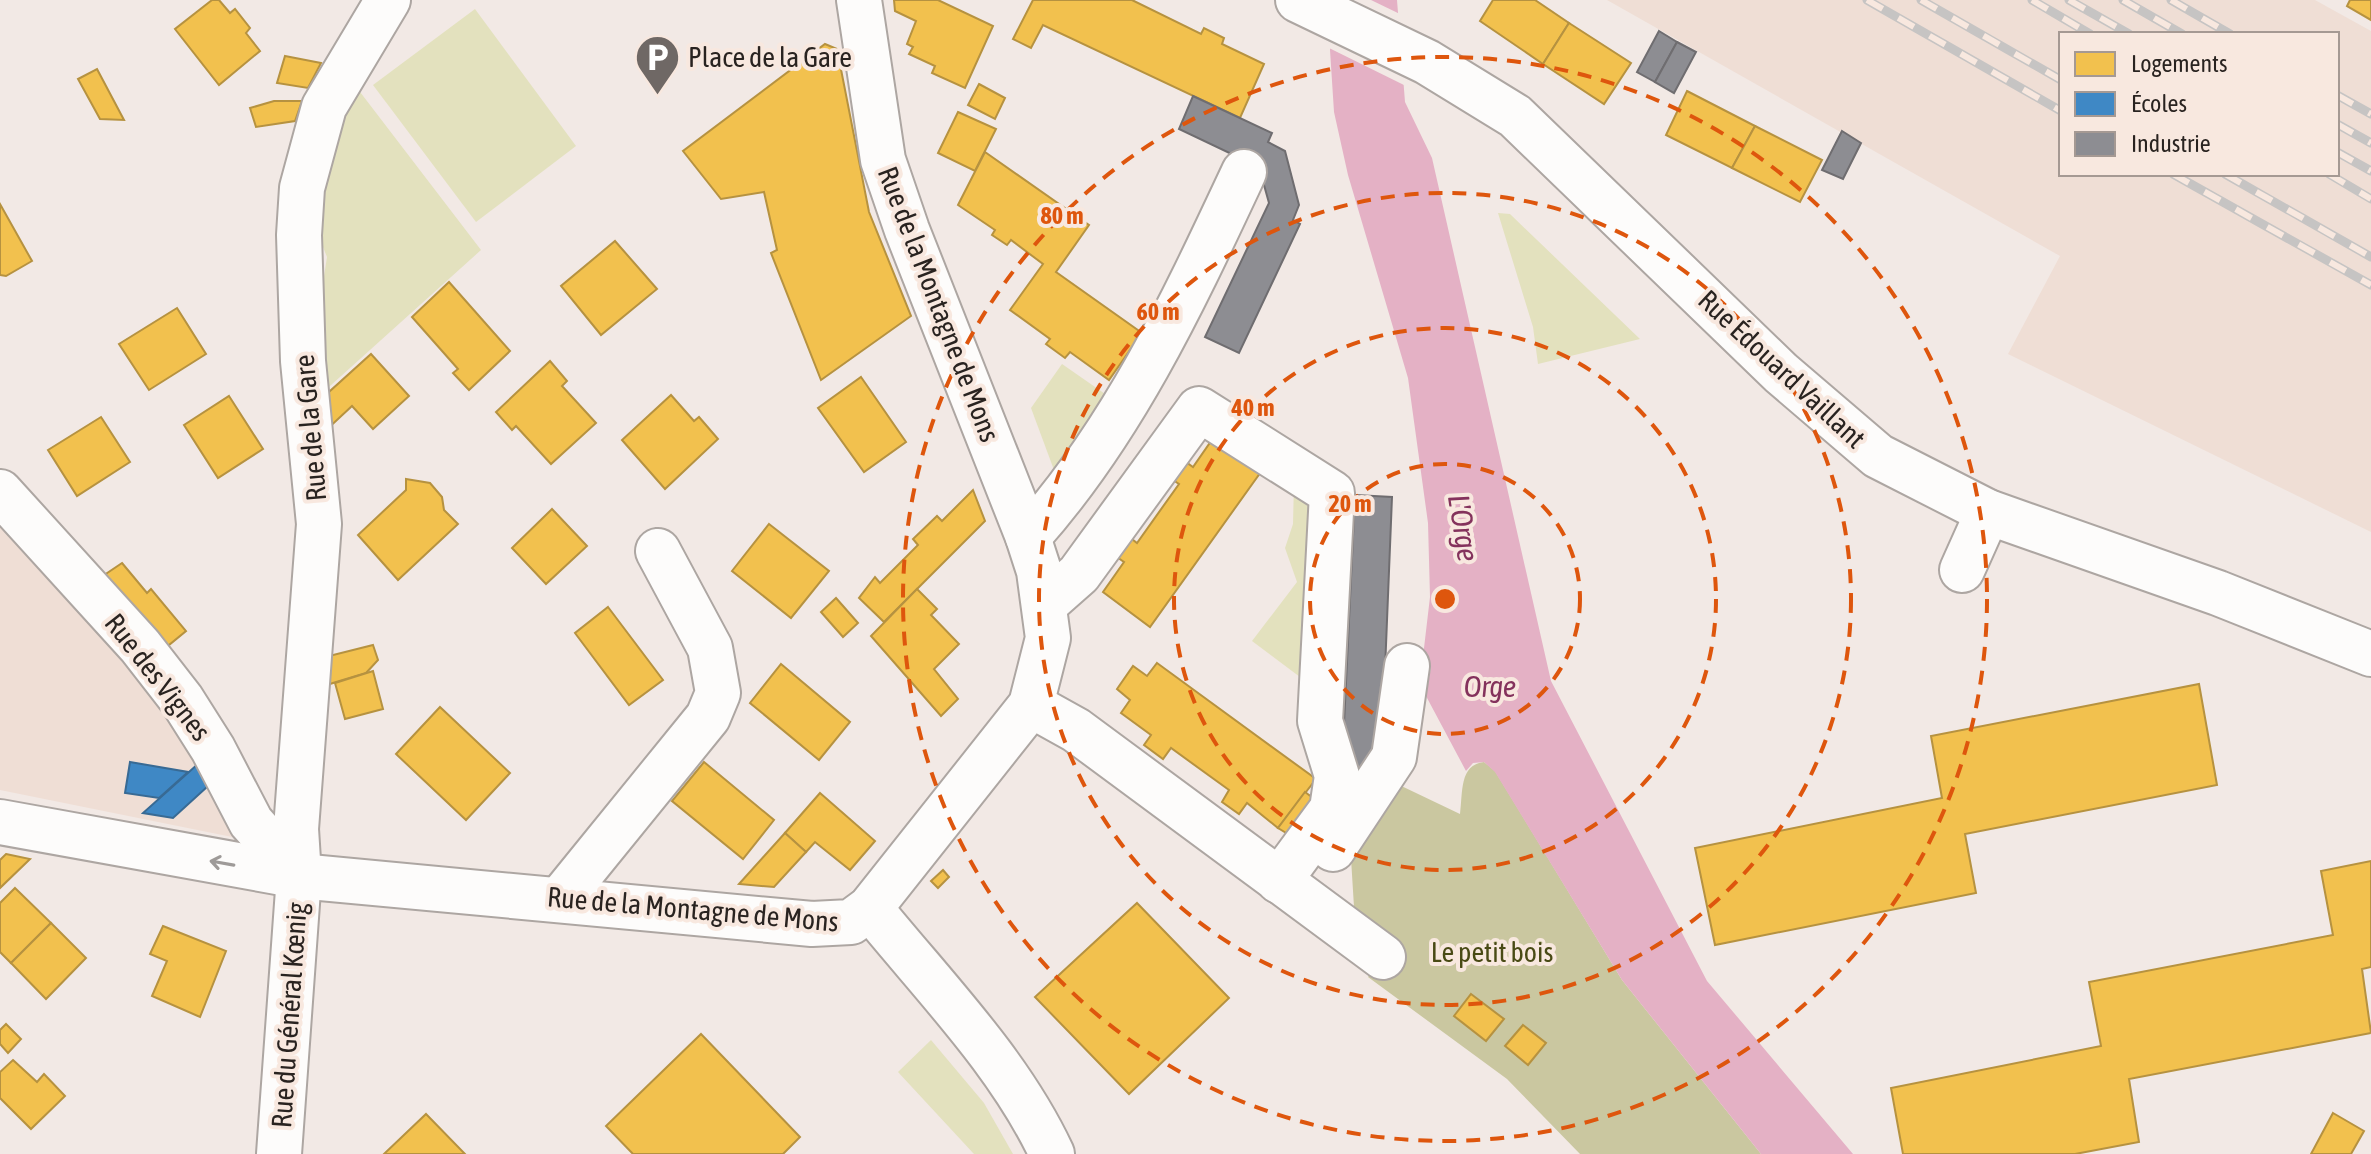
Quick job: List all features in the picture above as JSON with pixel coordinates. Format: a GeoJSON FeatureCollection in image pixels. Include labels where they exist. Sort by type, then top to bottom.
{"type":"FeatureCollection","features":[{"type":"Feature","properties":{"kind":"street","name":"Rue de la Gare"},"geometry":{"type":"LineString","coordinates":[[299,876],[296,829],[319,524],[303,346],[299,235],[302,188],[324,107],[388,0]]}},
{"type":"Feature","properties":{"kind":"street","name":"Rue de la Montagne de Mons"},"geometry":{"type":"LineString","coordinates":[[0,822],[299,876],[561,898],[812,924],[851,922],[870,908],[1031,705],[1048,638],[1045,604],[1028,537],[907,230],[883,160],[859,0]]}},
{"type":"Feature","properties":{"kind":"street","name":"Rue Édouard Vaillant"},"geometry":{"type":"LineString","coordinates":[[1298,0],[1427,62],[1515,116],[1836,423],[1878,456],[1988,512],[2218,593],[2371,654]]}},
{"type":"Feature","properties":{"kind":"street"},"geometry":{"type":"LineString","coordinates":[[1028,537],[1048,515],[1147,370],[1167,335],[1244,172]]}},
{"type":"Feature","properties":{"kind":"street"},"geometry":{"type":"LineString","coordinates":[[1045,604],[1079,574],[1199,409],[1332,493],[1320,721],[1337,776],[1332,809],[1279,881]]}},
{"type":"Feature","properties":{"kind":"street","name":"Rue des Vignes"},"geometry":{"type":"LineString","coordinates":[[0,492],[140,646],[182,700],[213,749],[251,822],[299,876]]}},
{"type":"Feature","properties":{"kind":"street"},"geometry":{"type":"LineString","coordinates":[[1962,570],[1988,512]]}},
{"type":"Feature","properties":{"kind":"street"},"geometry":{"type":"LineString","coordinates":[[561,898],[708,717],[718,693],[710,648],[658,551]]}},
{"type":"Feature","properties":{"kind":"street"},"geometry":{"type":"LineString","coordinates":[[1279,881],[1331,852],[1394,757],[1407,666]]}},
{"type":"Feature","properties":{"kind":"street"},"geometry":{"type":"LineString","coordinates":[[1031,705],[1076,730],[1383,957]]}},
{"type":"Feature","properties":{"kind":"street","name":"Rue du Général Kœnig"},"geometry":{"type":"LineString","coordinates":[[279,1154],[299,876]]}},
{"type":"Feature","properties":{"kind":"street"},"geometry":{"type":"LineString","coordinates":[[870,908],[1007,1074],[1034,1115],[1052,1154]]}},
{"type":"Feature","properties":{"kind":"shaded area"},"geometry":{"type":"Polygon","coordinates":[[[1607,0],[2315,0],[2371,31],[2371,532],[2008,354],[2060,256],[1607,0]]]}},
{"type":"Feature","properties":{"kind":"shaded area"},"geometry":{"type":"Polygon","coordinates":[[[475,9],[576,146],[476,222],[373,85],[475,9]]]}},
{"type":"Feature","properties":{"kind":"shaded area"},"geometry":{"type":"Polygon","coordinates":[[[357,88],[481,250],[320,395],[322,289],[327,257],[317,232],[332,141],[357,88]]]}},
{"type":"Feature","properties":{"kind":"shaded area"},"geometry":{"type":"Polygon","coordinates":[[[1498,213],[1510,214],[1640,339],[1538,364],[1533,327],[1498,213]]]}},
{"type":"Feature","properties":{"kind":"shaded area"},"geometry":{"type":"Polygon","coordinates":[[[1062,364],[1108,396],[1061,467],[1054,470],[1031,408],[1062,364]]]}},
{"type":"Feature","properties":{"kind":"shaded area"},"geometry":{"type":"Polygon","coordinates":[[[1294,482],[1315,505],[1308,683],[1252,641],[1297,582],[1285,548],[1293,524],[1294,482]]]}},
{"type":"Feature","properties":{"kind":"shaded area"},"geometry":{"type":"Polygon","coordinates":[[[0,505],[117,633],[242,839],[0,790],[0,505]]]}},
{"type":"Feature","properties":{"kind":"shaded area"},"geometry":{"type":"Polygon","coordinates":[[[931,1040],[984,1103],[1013,1154],[974,1154],[898,1072],[931,1040]]]}},
{"type":"Feature","properties":{"kind":"green space","name":"Le petit bois"},"geometry":{"type":"Polygon","coordinates":[[[1484,762],[1495,771],[1622,980],[1761,1154],[1580,1154],[1507,1079],[1368,977],[1397,940],[1354,907],[1350,842],[1393,782],[1460,814],[1466,774],[1476,764],[1484,762]]]}},
{"type":"Feature","properties":{"kind":"water","name":"Orge"},"geometry":{"type":"Polygon","coordinates":[[[1334,0],[1397,0],[1405,102],[1432,158],[1551,681],[1707,981],[1853,1154],[1761,1154],[1622,980],[1495,772],[1484,762],[1473,763],[1466,771],[1426,696],[1431,667],[1422,665],[1430,597],[1428,523],[1408,378],[1348,175],[1334,112],[1330,50],[1334,0]]]}},
{"type":"Feature","properties":{"kind":"pier"},"geometry":{"type":"Polygon","coordinates":[[[1330,0],[1371,0],[1402,15],[1408,87],[1327,47],[1330,0]]]}},
{"type":"Feature","properties":{"kind":"building: Logements"},"geometry":{"type":"Polygon","coordinates":[[[212,0],[219,0],[230,13],[235,9],[250,28],[246,33],[260,51],[219,85],[175,29],[212,0]]]}},
{"type":"Feature","properties":{"kind":"building: Logements"},"geometry":{"type":"Polygon","coordinates":[[[894,0],[938,0],[993,26],[965,88],[932,73],[935,66],[909,54],[913,47],[907,44],[916,21],[895,11],[894,0]]]}},
{"type":"Feature","properties":{"kind":"building: Logements"},"geometry":{"type":"Polygon","coordinates":[[[1033,0],[1132,0],[1201,34],[1204,28],[1224,38],[1222,44],[1264,64],[1240,118],[1043,25],[1031,48],[1013,39],[1033,0]]]}},
{"type":"Feature","properties":{"kind":"building: Logements"},"geometry":{"type":"Polygon","coordinates":[[[1493,0],[1535,0],[1569,23],[1543,64],[1480,21],[1493,0]]]}},
{"type":"Feature","properties":{"kind":"building: Logements"},"geometry":{"type":"Polygon","coordinates":[[[2350,0],[2371,0],[2371,20],[2347,6],[2350,0]]]}},
{"type":"Feature","properties":{"kind":"building: Logements"},"geometry":{"type":"Polygon","coordinates":[[[1569,23],[1631,63],[1604,104],[1543,64],[1569,23]]]}},
{"type":"Feature","properties":{"kind":"building: Logements"},"geometry":{"type":"Polygon","coordinates":[[[825,44],[837,49],[869,212],[911,316],[821,380],[771,253],[777,250],[764,192],[721,199],[683,151],[825,44]]]}},
{"type":"Feature","properties":{"kind":"building: Logements"},"geometry":{"type":"Polygon","coordinates":[[[285,56],[321,63],[308,88],[277,83],[285,56]]]}},
{"type":"Feature","properties":{"kind":"building: Logements"},"geometry":{"type":"Polygon","coordinates":[[[97,69],[124,120],[100,119],[78,79],[97,69]]]}},
{"type":"Feature","properties":{"kind":"building: Logements"},"geometry":{"type":"Polygon","coordinates":[[[979,84],[1005,98],[995,119],[968,105],[979,84]]]}},
{"type":"Feature","properties":{"kind":"building: Logements"},"geometry":{"type":"Polygon","coordinates":[[[1687,91],[1755,126],[1732,168],[1666,135],[1687,91]]]}},
{"type":"Feature","properties":{"kind":"building: Logements"},"geometry":{"type":"Polygon","coordinates":[[[274,101],[302,101],[295,121],[256,127],[250,108],[274,101]]]}},
{"type":"Feature","properties":{"kind":"building: Logements"},"geometry":{"type":"Polygon","coordinates":[[[958,112],[996,129],[975,171],[938,153],[958,112]]]}},
{"type":"Feature","properties":{"kind":"building: Logements"},"geometry":{"type":"Polygon","coordinates":[[[1755,126],[1822,160],[1800,202],[1732,168],[1755,126]]]}},
{"type":"Feature","properties":{"kind":"building: Logements"},"geometry":{"type":"Polygon","coordinates":[[[985,152],[1089,225],[1056,272],[1142,333],[1109,380],[1070,352],[1065,358],[1046,344],[1050,339],[1010,310],[1043,264],[1011,240],[1007,245],[992,235],[995,230],[958,205],[985,152]]]}},
{"type":"Feature","properties":{"kind":"building: Logements"},"geometry":{"type":"Polygon","coordinates":[[[0,204],[32,261],[6,276],[0,275],[0,204]]]}},
{"type":"Feature","properties":{"kind":"building: Logements"},"geometry":{"type":"Polygon","coordinates":[[[615,241],[657,289],[601,335],[561,286],[615,241]]]}},
{"type":"Feature","properties":{"kind":"building: Logements"},"geometry":{"type":"Polygon","coordinates":[[[449,282],[510,351],[469,390],[453,373],[458,369],[412,317],[449,282]]]}},
{"type":"Feature","properties":{"kind":"building: Logements"},"geometry":{"type":"Polygon","coordinates":[[[177,308],[206,354],[149,390],[119,344],[177,308]]]}},
{"type":"Feature","properties":{"kind":"building: Logements"},"geometry":{"type":"Polygon","coordinates":[[[371,354],[409,396],[373,429],[352,406],[322,434],[319,401],[371,354]]]}},
{"type":"Feature","properties":{"kind":"building: Logements"},"geometry":{"type":"Polygon","coordinates":[[[550,361],[567,381],[562,386],[596,423],[551,464],[516,426],[512,430],[496,412],[550,361]]]}},
{"type":"Feature","properties":{"kind":"building: Logements"},"geometry":{"type":"Polygon","coordinates":[[[861,377],[906,442],[864,472],[818,408],[861,377]]]}},
{"type":"Feature","properties":{"kind":"building: Logements"},"geometry":{"type":"Polygon","coordinates":[[[671,395],[694,421],[699,417],[718,439],[665,489],[622,440],[671,395]]]}},
{"type":"Feature","properties":{"kind":"building: Logements"},"geometry":{"type":"Polygon","coordinates":[[[229,396],[263,449],[218,478],[184,425],[229,396]]]}},
{"type":"Feature","properties":{"kind":"building: Logements"},"geometry":{"type":"Polygon","coordinates":[[[101,417],[130,462],[77,496],[48,450],[101,417]]]}},
{"type":"Feature","properties":{"kind":"building: Logements"},"geometry":{"type":"Polygon","coordinates":[[[1216,434],[1263,469],[1150,627],[1103,592],[1124,562],[1114,555],[1128,536],[1137,543],[1179,484],[1170,478],[1183,460],[1193,467],[1216,434]]]}},
{"type":"Feature","properties":{"kind":"building: Logements"},"geometry":{"type":"Polygon","coordinates":[[[406,479],[430,483],[442,497],[444,510],[458,524],[398,580],[358,535],[406,490],[406,479]]]}},
{"type":"Feature","properties":{"kind":"building: Logements"},"geometry":{"type":"Polygon","coordinates":[[[973,490],[985,521],[884,622],[859,598],[875,577],[880,583],[918,545],[913,539],[937,516],[942,521],[973,490]]]}},
{"type":"Feature","properties":{"kind":"building: Logements"},"geometry":{"type":"Polygon","coordinates":[[[552,509],[587,546],[546,584],[512,548],[552,509]]]}},
{"type":"Feature","properties":{"kind":"building: Logements"},"geometry":{"type":"Polygon","coordinates":[[[769,524],[829,571],[791,618],[732,571],[769,524]]]}},
{"type":"Feature","properties":{"kind":"building: Logements"},"geometry":{"type":"Polygon","coordinates":[[[122,563],[147,593],[151,589],[186,631],[158,654],[94,582],[122,563]]]}},
{"type":"Feature","properties":{"kind":"building: Logements"},"geometry":{"type":"Polygon","coordinates":[[[917,589],[937,609],[931,615],[959,644],[934,669],[958,699],[941,716],[871,636],[917,589]]]}},
{"type":"Feature","properties":{"kind":"building: Logements"},"geometry":{"type":"Polygon","coordinates":[[[836,598],[858,623],[843,637],[821,612],[836,598]]]}},
{"type":"Feature","properties":{"kind":"building: Logements"},"geometry":{"type":"Polygon","coordinates":[[[608,607],[663,680],[629,705],[575,633],[608,607]]]}},
{"type":"Feature","properties":{"kind":"building: Logements"},"geometry":{"type":"Polygon","coordinates":[[[373,645],[378,660],[366,673],[323,686],[325,657],[373,645]]]}},
{"type":"Feature","properties":{"kind":"building: Logements"},"geometry":{"type":"Polygon","coordinates":[[[1157,663],[1316,779],[1278,828],[1247,803],[1239,814],[1222,802],[1229,790],[1171,748],[1163,759],[1144,745],[1151,735],[1121,713],[1130,700],[1117,689],[1133,666],[1147,676],[1157,663]]]}},
{"type":"Feature","properties":{"kind":"building: Logements"},"geometry":{"type":"Polygon","coordinates":[[[781,664],[850,722],[819,760],[750,703],[781,664]]]}},
{"type":"Feature","properties":{"kind":"building: Logements"},"geometry":{"type":"Polygon","coordinates":[[[373,671],[383,709],[345,719],[335,683],[373,671]]]}},
{"type":"Feature","properties":{"kind":"building: Logements"},"geometry":{"type":"Polygon","coordinates":[[[2199,684],[2217,785],[1965,834],[1976,893],[1715,945],[1695,848],[1942,798],[1931,736],[2199,684]]]}},
{"type":"Feature","properties":{"kind":"building: Logements"},"geometry":{"type":"Polygon","coordinates":[[[440,707],[510,773],[466,820],[396,754],[440,707]]]}},
{"type":"Feature","properties":{"kind":"building: Logements"},"geometry":{"type":"Polygon","coordinates":[[[704,762],[774,820],[743,859],[672,801],[704,762]]]}},
{"type":"Feature","properties":{"kind":"building: Logements"},"geometry":{"type":"Polygon","coordinates":[[[1305,792],[1321,804],[1296,839],[1278,828],[1305,792]]]}},
{"type":"Feature","properties":{"kind":"building: Logements"},"geometry":{"type":"Polygon","coordinates":[[[820,793],[875,841],[850,870],[815,842],[806,852],[785,833],[820,793]]]}},
{"type":"Feature","properties":{"kind":"building: Logements"},"geometry":{"type":"Polygon","coordinates":[[[785,833],[806,852],[774,887],[739,884],[785,833]]]}},
{"type":"Feature","properties":{"kind":"building: Logements"},"geometry":{"type":"Polygon","coordinates":[[[6,854],[30,859],[0,888],[0,860],[6,854]]]}},
{"type":"Feature","properties":{"kind":"building: Logements"},"geometry":{"type":"Polygon","coordinates":[[[2371,861],[2371,967],[2362,969],[2371,1033],[2129,1079],[2139,1142],[2075,1154],[1903,1154],[1891,1088],[2101,1046],[2089,982],[2333,935],[2321,871],[2371,861]]]}},
{"type":"Feature","properties":{"kind":"building: Logements"},"geometry":{"type":"Polygon","coordinates":[[[943,870],[949,877],[938,888],[931,881],[943,870]]]}},
{"type":"Feature","properties":{"kind":"building: Logements"},"geometry":{"type":"Polygon","coordinates":[[[15,888],[51,923],[11,963],[0,952],[0,903],[15,888]]]}},
{"type":"Feature","properties":{"kind":"building: Logements"},"geometry":{"type":"Polygon","coordinates":[[[1137,903],[1229,998],[1129,1094],[1035,997],[1137,903]]]}},
{"type":"Feature","properties":{"kind":"building: Logements"},"geometry":{"type":"Polygon","coordinates":[[[51,923],[86,958],[46,999],[11,963],[51,923]]]}},
{"type":"Feature","properties":{"kind":"building: Logements"},"geometry":{"type":"Polygon","coordinates":[[[163,926],[226,951],[200,1017],[152,996],[167,961],[150,954],[163,926]]]}},
{"type":"Feature","properties":{"kind":"building: Logements"},"geometry":{"type":"Polygon","coordinates":[[[1471,994],[1504,1019],[1486,1041],[1454,1016],[1471,994]]]}},
{"type":"Feature","properties":{"kind":"building: Logements"},"geometry":{"type":"Polygon","coordinates":[[[6,1024],[21,1039],[8,1053],[0,1044],[0,1030],[6,1024]]]}},
{"type":"Feature","properties":{"kind":"building: Logements"},"geometry":{"type":"Polygon","coordinates":[[[1523,1025],[1546,1043],[1528,1065],[1505,1046],[1523,1025]]]}},
{"type":"Feature","properties":{"kind":"building: Logements"},"geometry":{"type":"Polygon","coordinates":[[[701,1034],[800,1137],[783,1154],[633,1154],[606,1126],[701,1034]]]}},
{"type":"Feature","properties":{"kind":"building: Logements"},"geometry":{"type":"Polygon","coordinates":[[[13,1060],[37,1082],[44,1074],[65,1096],[31,1129],[0,1098],[0,1072],[13,1060]]]}},
{"type":"Feature","properties":{"kind":"building: Logements"},"geometry":{"type":"Polygon","coordinates":[[[2333,1113],[2364,1131],[2351,1154],[2311,1154],[2333,1113]]]}},
{"type":"Feature","properties":{"kind":"building: Logements"},"geometry":{"type":"Polygon","coordinates":[[[426,1114],[465,1154],[384,1154],[426,1114]]]}},
{"type":"Feature","properties":{"kind":"building: Écoles"},"geometry":{"type":"Polygon","coordinates":[[[208,755],[219,776],[173,818],[143,813],[208,755]]]}},
{"type":"Feature","properties":{"kind":"building: Écoles"},"geometry":{"type":"Polygon","coordinates":[[[130,762],[188,772],[159,798],[125,793],[130,762]]]}},
{"type":"Feature","properties":{"kind":"building: Industrie"},"geometry":{"type":"Polygon","coordinates":[[[1659,31],[1677,42],[1655,82],[1637,72],[1659,31]]]}},
{"type":"Feature","properties":{"kind":"building: Industrie"},"geometry":{"type":"Polygon","coordinates":[[[1677,42],[1696,52],[1674,93],[1655,82],[1677,42]]]}},
{"type":"Feature","properties":{"kind":"building: Industrie"},"geometry":{"type":"Polygon","coordinates":[[[1193,96],[1272,133],[1268,142],[1285,151],[1299,205],[1293,220],[1300,224],[1239,353],[1205,337],[1269,203],[1259,167],[1179,129],[1193,96]]]}},
{"type":"Feature","properties":{"kind":"building: Industrie"},"geometry":{"type":"Polygon","coordinates":[[[1842,131],[1861,143],[1843,179],[1822,170],[1842,131]]]}},
{"type":"Feature","properties":{"kind":"building: Industrie"},"geometry":{"type":"Polygon","coordinates":[[[1355,495],[1392,497],[1382,744],[1352,788],[1343,745],[1355,495]]]}},
{"type":"Feature","properties":{"kind":"railway"},"geometry":{"type":"LineString","coordinates":[[1867,0],[2059,110]]}},
{"type":"Feature","properties":{"kind":"railway"},"geometry":{"type":"LineString","coordinates":[[1921,0],[2059,79]]}},
{"type":"Feature","properties":{"kind":"railway"},"geometry":{"type":"LineString","coordinates":[[2032,0],[2087,32]]}},
{"type":"Feature","properties":{"kind":"railway"},"geometry":{"type":"LineString","coordinates":[[2069,0],[2125,32]]}},
{"type":"Feature","properties":{"kind":"railway"},"geometry":{"type":"LineString","coordinates":[[2123,0],[2179,32]]}},
{"type":"Feature","properties":{"kind":"railway"},"geometry":{"type":"LineString","coordinates":[[2171,0],[2227,32]]}},
{"type":"Feature","properties":{"kind":"railway"},"geometry":{"type":"LineString","coordinates":[[2339,96],[2371,114]]}},
{"type":"Feature","properties":{"kind":"railway"},"geometry":{"type":"LineString","coordinates":[[2339,125],[2371,143]]}},
{"type":"Feature","properties":{"kind":"railway"},"geometry":{"type":"LineString","coordinates":[[2339,153],[2371,171]]}},
{"type":"Feature","properties":{"kind":"railway"},"geometry":{"type":"LineString","coordinates":[[2177,176],[2371,285]]}},
{"type":"Feature","properties":{"kind":"railway"},"geometry":{"type":"LineString","coordinates":[[2229,176],[2371,257]]}},
{"type":"Feature","properties":{"kind":"railway"},"geometry":{"type":"LineString","coordinates":[[2332,176],[2371,199]]}},
{"type":"Feature","properties":{"kind":"place","name":"Place de la Gare"},"geometry":{"type":"Point","coordinates":[657,96]}},
{"type":"Feature","properties":{"kind":"water label","name":"L'Orge"},"geometry":{"type":"Point","coordinates":[1463,528]}}]}
